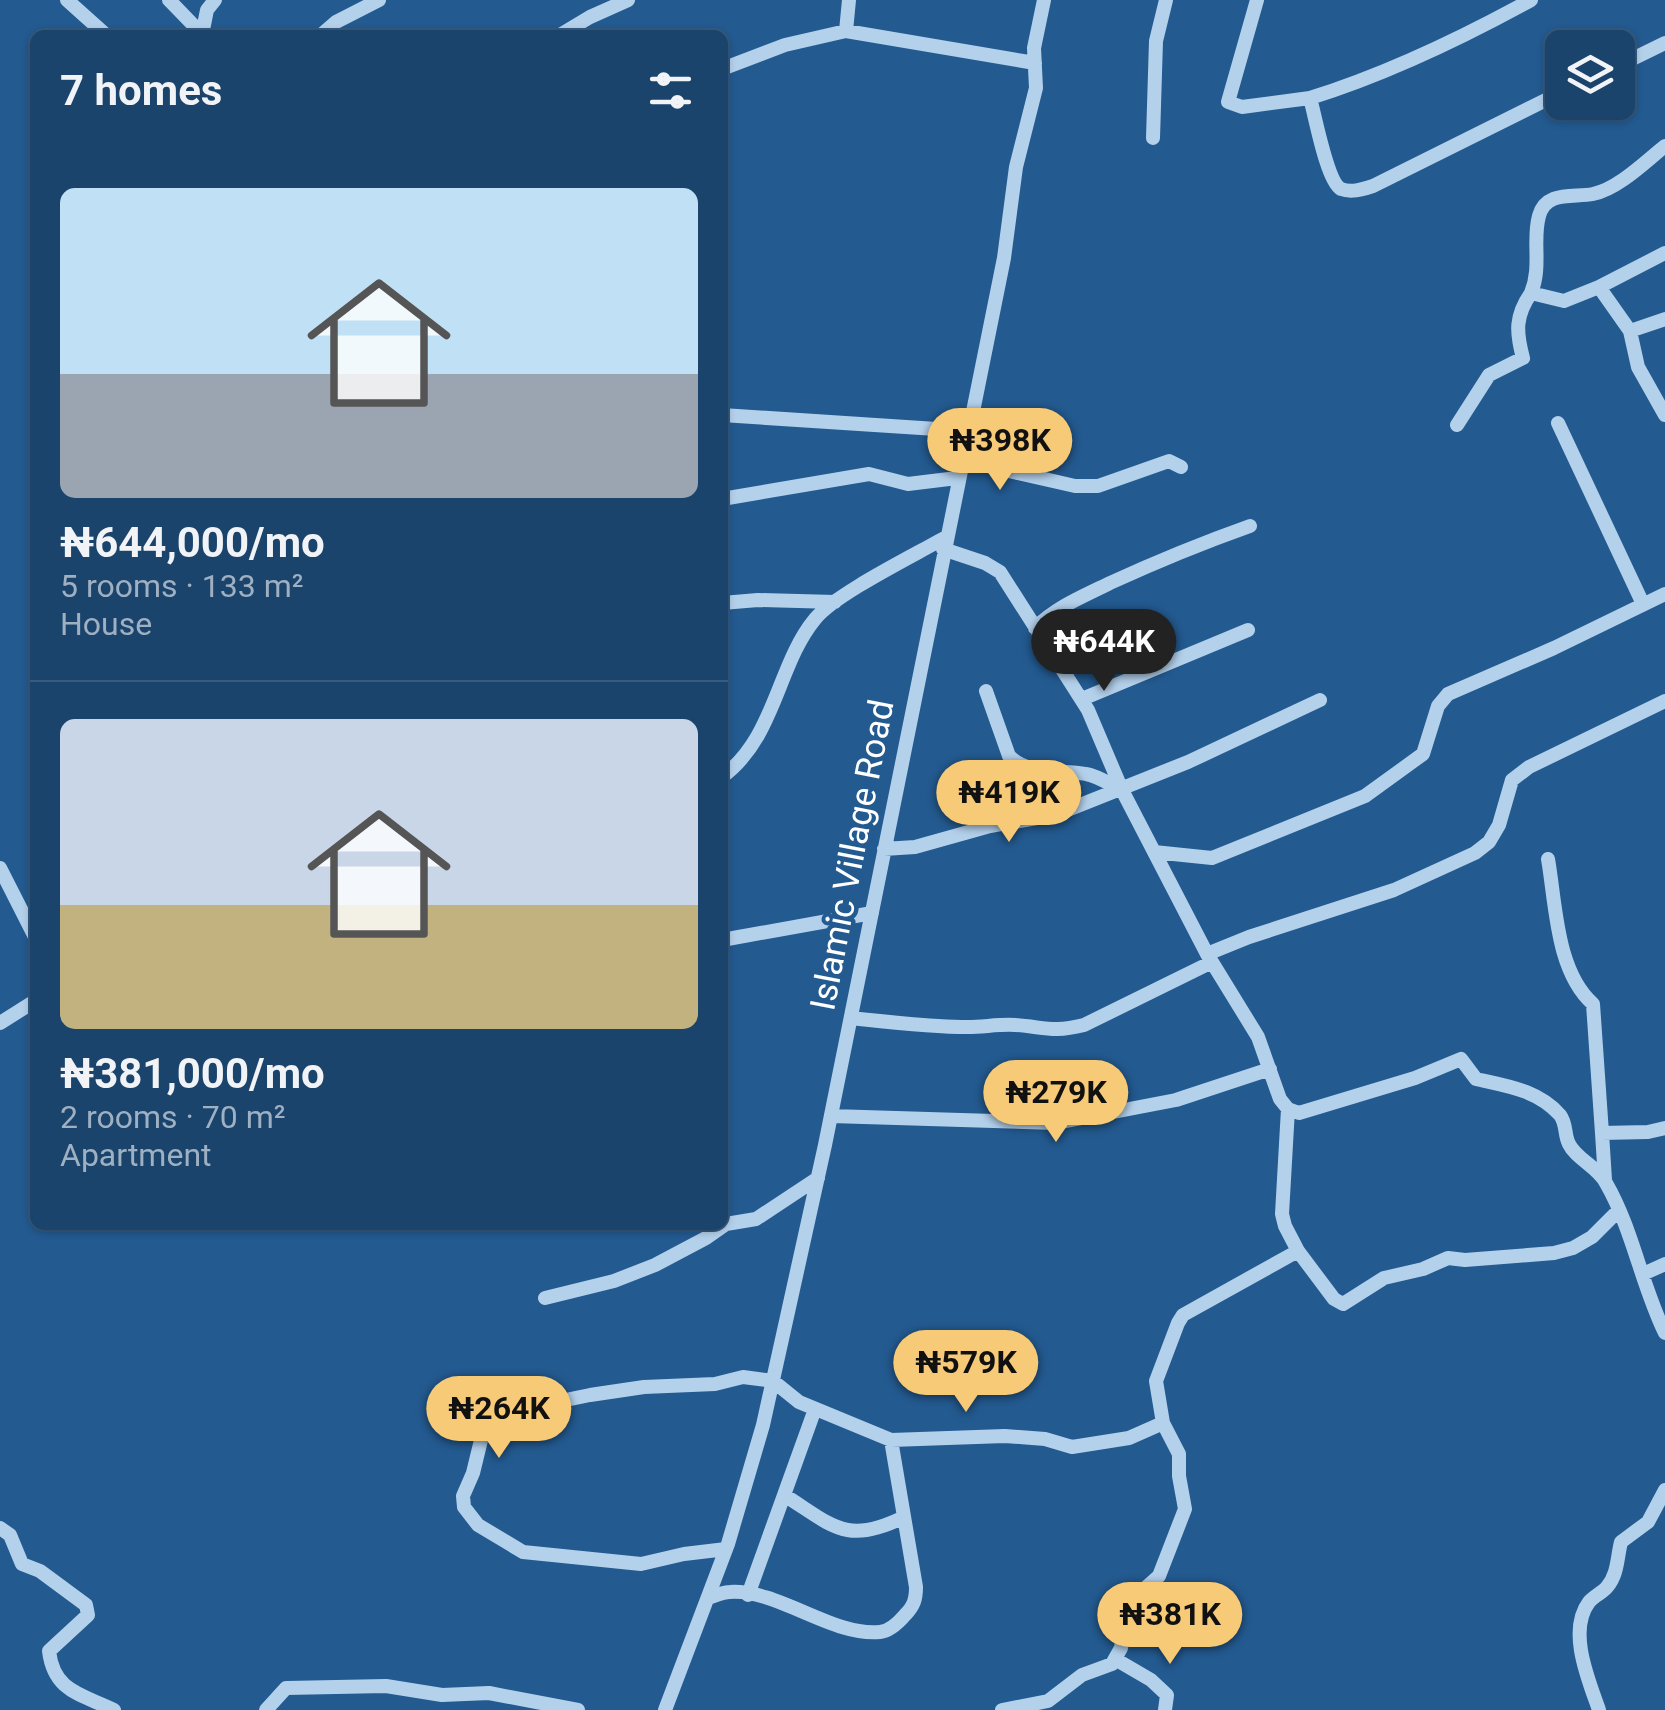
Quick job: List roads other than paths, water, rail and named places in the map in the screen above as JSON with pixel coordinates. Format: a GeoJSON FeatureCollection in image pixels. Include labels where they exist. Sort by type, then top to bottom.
{"type":"FeatureCollection","features":[{"type":"Feature","properties":{"kind":"street"},"geometry":{"type":"LineString","coordinates":[[68,0],[101,30]]}},
{"type":"Feature","properties":{"kind":"street"},"geometry":{"type":"LineString","coordinates":[[168,0],[198,30]]}},
{"type":"Feature","properties":{"kind":"street"},"geometry":{"type":"LineString","coordinates":[[203,30],[206,10],[215,0]]}},
{"type":"Feature","properties":{"kind":"street"},"geometry":{"type":"LineString","coordinates":[[327,30],[379,0]]}},
{"type":"Feature","properties":{"kind":"street"},"geometry":{"type":"LineString","coordinates":[[568,30],[628,0]]}},
{"type":"Feature","properties":{"kind":"street"},"geometry":{"type":"LineString","coordinates":[[846,31],[849,0]]}},
{"type":"Feature","properties":{"kind":"street","name":"Islamic Village Road"},"geometry":{"type":"LineString","coordinates":[[665,1710],[726,1549],[772,1381],[818,1178],[1004,258],[1016,167],[1036,88],[1034,48],[1044,0]]}},
{"type":"Feature","properties":{"kind":"street"},"geometry":{"type":"LineString","coordinates":[[1153,138],[1156,41],[1166,0]]}},
{"type":"Feature","properties":{"kind":"street"},"geometry":{"type":"LineString","coordinates":[[1256,0],[1228,102],[1242,107],[1310,98],[1409,60],[1530,0]]}},
{"type":"Feature","properties":{"kind":"street"},"geometry":{"type":"LineString","coordinates":[[728,67],[785,45],[846,31],[1035,63]]}},
{"type":"Feature","properties":{"kind":"street"},"geometry":{"type":"LineString","coordinates":[[1635,58],[1665,43]]}},
{"type":"Feature","properties":{"kind":"street"},"geometry":{"type":"LineString","coordinates":[[1310,98],[1335,184],[1354,191],[1373,186],[1545,100]]}},
{"type":"Feature","properties":{"kind":"street"},"geometry":{"type":"LineString","coordinates":[[1457,425],[1489,375],[1523,358],[1516,332],[1519,310],[1536,279],[1538,218],[1542,208],[1556,198],[1595,194],[1665,146]]}},
{"type":"Feature","properties":{"kind":"street"},"geometry":{"type":"LineString","coordinates":[[1530,293],[1564,301],[1665,253]]}},
{"type":"Feature","properties":{"kind":"street"},"geometry":{"type":"LineString","coordinates":[[1599,287],[1630,331],[1638,367],[1665,415]]}},
{"type":"Feature","properties":{"kind":"street"},"geometry":{"type":"LineString","coordinates":[[1630,331],[1665,319]]}},
{"type":"Feature","properties":{"kind":"street"},"geometry":{"type":"LineString","coordinates":[[728,415],[967,431]]}},
{"type":"Feature","properties":{"kind":"street"},"geometry":{"type":"LineString","coordinates":[[1558,423],[1643,604]]}},
{"type":"Feature","properties":{"kind":"street"},"geometry":{"type":"LineString","coordinates":[[961,460],[1075,486],[1098,486],[1169,461],[1181,466]]}},
{"type":"Feature","properties":{"kind":"street"},"geometry":{"type":"LineString","coordinates":[[728,498],[869,474],[908,484],[957,478]]}},
{"type":"Feature","properties":{"kind":"street"},"geometry":{"type":"LineString","coordinates":[[1035,628],[1054,610],[1080,596],[1178,552],[1250,526]]}},
{"type":"Feature","properties":{"kind":"street"},"geometry":{"type":"LineString","coordinates":[[728,771],[749,752],[813,621],[835,602],[944,543],[985,562],[1000,572],[1082,700],[1122,790],[1209,958],[1258,1037],[1280,1100],[1288,1109],[1299,1113],[1415,1078],[1461,1059],[1476,1079],[1530,1092],[1562,1116],[1568,1144],[1605,1180]]}},
{"type":"Feature","properties":{"kind":"street"},"geometry":{"type":"LineString","coordinates":[[1154,852],[1212,858],[1364,796],[1423,754],[1438,706],[1448,694],[1665,594]]}},
{"type":"Feature","properties":{"kind":"street"},"geometry":{"type":"LineString","coordinates":[[728,602],[835,602]]}},
{"type":"Feature","properties":{"kind":"street"},"geometry":{"type":"LineString","coordinates":[[1082,700],[1248,630]]}},
{"type":"Feature","properties":{"kind":"street"},"geometry":{"type":"LineString","coordinates":[[986,692],[1009,756],[1016,762],[1053,772],[1087,774],[1122,790]]}},
{"type":"Feature","properties":{"kind":"street"},"geometry":{"type":"LineString","coordinates":[[884,850],[916,847],[990,826],[1054,816],[1122,790],[1320,700]]}},
{"type":"Feature","properties":{"kind":"street"},"geometry":{"type":"LineString","coordinates":[[850,1018],[968,1027],[1016,1025],[1038,1030],[1084,1025],[1250,936],[1394,890],[1474,852],[1489,842],[1499,825],[1512,780],[1543,760],[1665,700]]}},
{"type":"Feature","properties":{"kind":"street"},"geometry":{"type":"LineString","coordinates":[[1548,859],[1562,942],[1582,994],[1592,1004],[1605,1180],[1630,1230],[1634,1258],[1665,1333]]}},
{"type":"Feature","properties":{"kind":"street"},"geometry":{"type":"LineString","coordinates":[[0,868],[30,926]]}},
{"type":"Feature","properties":{"kind":"street"},"geometry":{"type":"LineString","coordinates":[[728,939],[872,913]]}},
{"type":"Feature","properties":{"kind":"street"},"geometry":{"type":"LineString","coordinates":[[0,1023],[30,1004]]}},
{"type":"Feature","properties":{"kind":"street"},"geometry":{"type":"LineString","coordinates":[[831,1116],[1056,1124],[1176,1100],[1270,1069]]}},
{"type":"Feature","properties":{"kind":"street"},"geometry":{"type":"LineString","coordinates":[[1288,1109],[1282,1214],[1285,1226],[1334,1300],[1343,1304],[1384,1278],[1423,1269],[1448,1258],[1554,1253],[1573,1248],[1618,1212]]}},
{"type":"Feature","properties":{"kind":"street"},"geometry":{"type":"LineString","coordinates":[[1602,1133],[1665,1128]]}},
{"type":"Feature","properties":{"kind":"street"},"geometry":{"type":"LineString","coordinates":[[728,1224],[756,1219],[818,1178]]}},
{"type":"Feature","properties":{"kind":"street"},"geometry":{"type":"LineString","coordinates":[[545,1298],[655,1265],[717,1230]]}},
{"type":"Feature","properties":{"kind":"street"},"geometry":{"type":"LineString","coordinates":[[1002,1710],[1048,1701],[1082,1676],[1112,1664],[1121,1648],[1126,1610],[1132,1599],[1159,1576],[1185,1509],[1179,1454],[1163,1423],[1156,1381],[1161,1361],[1183,1315],[1298,1251]]}},
{"type":"Feature","properties":{"kind":"street"},"geometry":{"type":"LineString","coordinates":[[1643,1274],[1665,1264]]}},
{"type":"Feature","properties":{"kind":"street"},"geometry":{"type":"LineString","coordinates":[[726,1549],[641,1564],[523,1552],[478,1525],[464,1507],[462,1496],[473,1473],[482,1436],[489,1425],[508,1412],[644,1387],[715,1384],[743,1377],[772,1381],[799,1402],[891,1440],[1005,1436],[1045,1439],[1072,1447],[1129,1438],[1163,1423]]}},
{"type":"Feature","properties":{"kind":"street"},"geometry":{"type":"LineString","coordinates":[[748,1594],[815,1409]]}},
{"type":"Feature","properties":{"kind":"street"},"geometry":{"type":"LineString","coordinates":[[708,1598],[729,1592],[748,1594],[855,1628],[880,1632],[893,1626],[916,1600],[891,1440]]}},
{"type":"Feature","properties":{"kind":"street"},"geometry":{"type":"LineString","coordinates":[[1599,1710],[1581,1654],[1585,1611],[1616,1574],[1621,1542],[1648,1522],[1665,1490]]}},
{"type":"Feature","properties":{"kind":"street"},"geometry":{"type":"LineString","coordinates":[[784,1495],[847,1532],[882,1528],[904,1517]]}},
{"type":"Feature","properties":{"kind":"street"},"geometry":{"type":"LineString","coordinates":[[0,1528],[10,1535],[22,1564],[40,1570],[86,1604],[88,1615],[49,1651],[52,1670],[63,1686],[114,1710]]}},
{"type":"Feature","properties":{"kind":"street"},"geometry":{"type":"LineString","coordinates":[[1115,1658],[1167,1694],[1165,1710]]}},
{"type":"Feature","properties":{"kind":"street"},"geometry":{"type":"LineString","coordinates":[[266,1710],[286,1688],[325,1685],[386,1686],[442,1695],[490,1693],[578,1710]]}}]}
